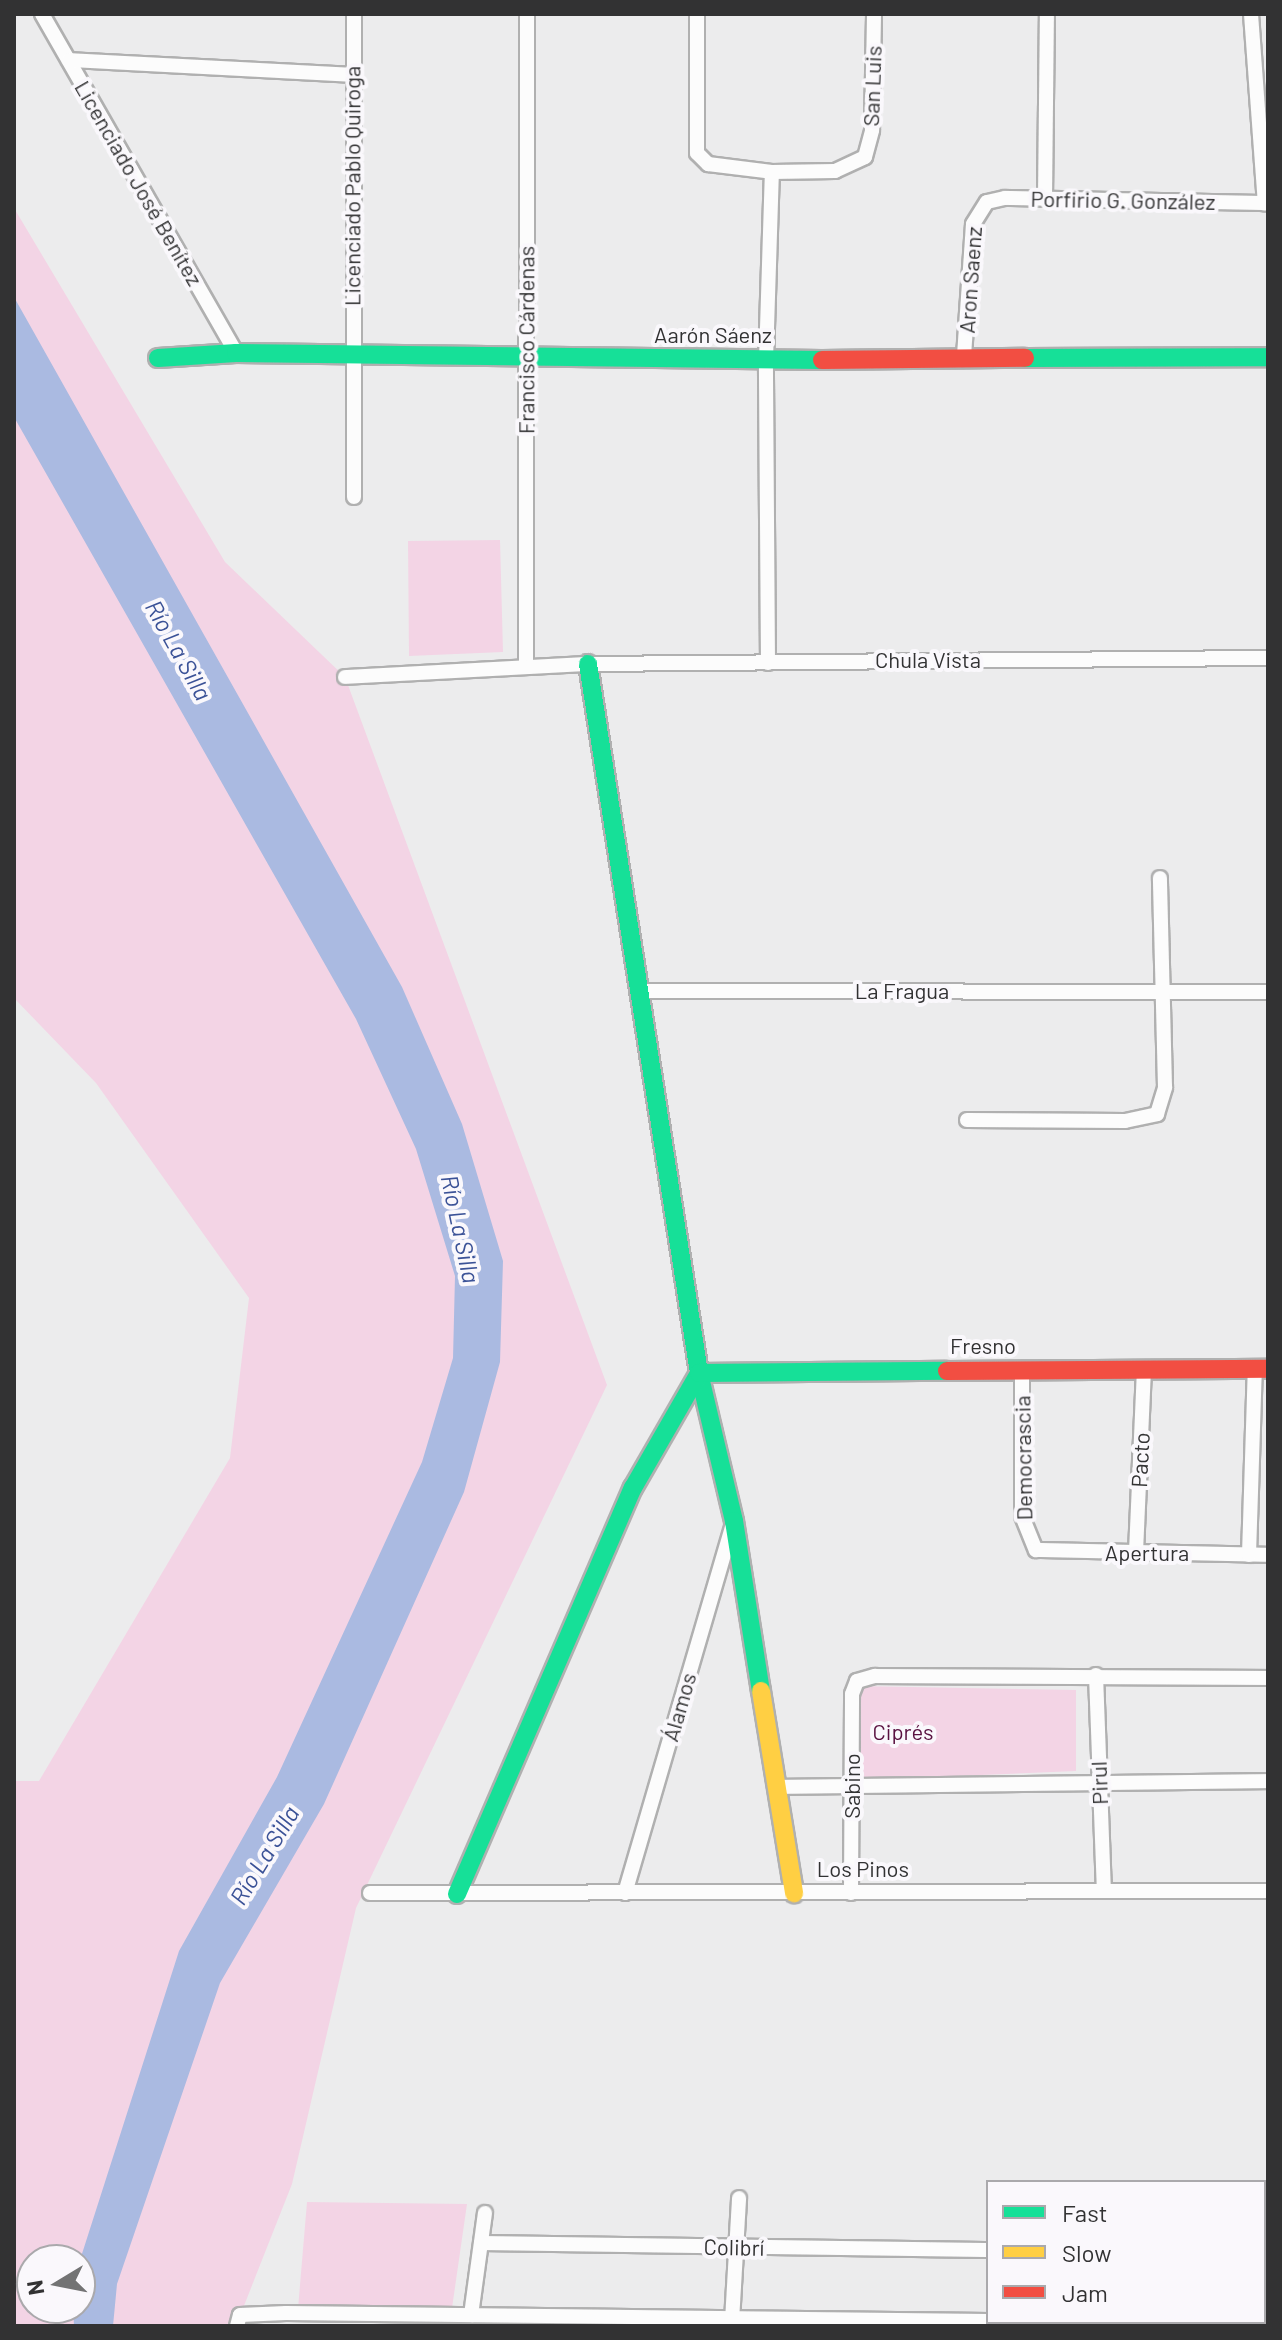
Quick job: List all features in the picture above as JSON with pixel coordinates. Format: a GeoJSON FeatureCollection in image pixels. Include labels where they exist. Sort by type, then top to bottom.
{"type":"FeatureCollection","features":[{"type":"Feature","properties":{"kind":"street","name":"Licenciado José Benítez"},"geometry":{"type":"LineString","coordinates":[[42,14],[236,353]]}},
{"type":"Feature","properties":{"kind":"street","name":"Licenciado Pablo Quiroga"},"geometry":{"type":"LineString","coordinates":[[354,14],[351,358],[354,497]]}},
{"type":"Feature","properties":{"kind":"street","name":"Francisco Cárdenas"},"geometry":{"type":"LineString","coordinates":[[526,666],[527,14]]}},
{"type":"Feature","properties":{"kind":"street"},"geometry":{"type":"LineString","coordinates":[[697,14],[697,153],[708,164],[772,172],[766,360],[768,663]]}},
{"type":"Feature","properties":{"kind":"street","name":"San Luis"},"geometry":{"type":"LineString","coordinates":[[772,172],[835,171],[865,157],[872,130],[874,14]]}},
{"type":"Feature","properties":{"kind":"street"},"geometry":{"type":"LineString","coordinates":[[1045,198],[1047,14]]}},
{"type":"Feature","properties":{"kind":"street"},"geometry":{"type":"LineString","coordinates":[[1251,14],[1267,203]]}},
{"type":"Feature","properties":{"kind":"street"},"geometry":{"type":"LineString","coordinates":[[69,60],[353,75]]}},
{"type":"Feature","properties":{"kind":"street","name":"Porfirio G. González"},"geometry":{"type":"LineString","coordinates":[[980,206],[994,199],[1045,198],[1267,203]]}},
{"type":"Feature","properties":{"kind":"street","name":"Aron Saenz"},"geometry":{"type":"LineString","coordinates":[[964,356],[973,224],[980,206]]}},
{"type":"Feature","properties":{"kind":"street","name":"Aarón Sáenz"},"geometry":{"type":"LineString","coordinates":[[158,358],[236,353],[351,358],[766,360],[964,356],[1268,357]]}},
{"type":"Feature","properties":{"kind":"street","name":"Chula Vista"},"geometry":{"type":"LineString","coordinates":[[588,664],[1268,658]]}},
{"type":"Feature","properties":{"kind":"street"},"geometry":{"type":"LineString","coordinates":[[345,677],[588,664],[699,1373],[734,1521],[794,1893]]}},
{"type":"Feature","properties":{"kind":"street"},"geometry":{"type":"LineString","coordinates":[[967,1120],[1125,1121],[1157,1114],[1165,1087],[1160,878]]}},
{"type":"Feature","properties":{"kind":"street","name":"La Fragua"},"geometry":{"type":"LineString","coordinates":[[639,991],[1268,992]]}},
{"type":"Feature","properties":{"kind":"street","name":"Pacto"},"geometry":{"type":"LineString","coordinates":[[1136,1552],[1144,1368]]}},
{"type":"Feature","properties":{"kind":"street"},"geometry":{"type":"LineString","coordinates":[[1249,1555],[1262,1369]]}},
{"type":"Feature","properties":{"kind":"street","name":"Fresno"},"geometry":{"type":"LineString","coordinates":[[699,1373],[1262,1369]]}},
{"type":"Feature","properties":{"kind":"street","name":"Democrascia"},"geometry":{"type":"LineString","coordinates":[[1022,1370],[1022,1516],[1029,1544]]}},
{"type":"Feature","properties":{"kind":"street"},"geometry":{"type":"LineString","coordinates":[[457,1894],[633,1488],[699,1373]]}},
{"type":"Feature","properties":{"kind":"street","name":"Álamos"},"geometry":{"type":"LineString","coordinates":[[625,1893],[734,1521]]}},
{"type":"Feature","properties":{"kind":"street","name":"Apertura"},"geometry":{"type":"LineString","coordinates":[[1029,1544],[1042,1553],[1268,1555]]}},
{"type":"Feature","properties":{"kind":"street"},"geometry":{"type":"LineString","coordinates":[[1096,1675],[1268,1678]]}},
{"type":"Feature","properties":{"kind":"street","name":"Sabino"},"geometry":{"type":"LineString","coordinates":[[851,1893],[852,1694],[857,1681],[875,1676],[1096,1675]]}},
{"type":"Feature","properties":{"kind":"street","name":"Pirul"},"geometry":{"type":"LineString","coordinates":[[1096,1675],[1104,1891]]}},
{"type":"Feature","properties":{"kind":"street"},"geometry":{"type":"LineString","coordinates":[[778,1787],[1268,1781]]}},
{"type":"Feature","properties":{"kind":"street","name":"Los Pinos"},"geometry":{"type":"LineString","coordinates":[[370,1893],[1268,1891]]}},
{"type":"Feature","properties":{"kind":"street"},"geometry":{"type":"LineString","coordinates":[[732,2321],[739,2198]]}},
{"type":"Feature","properties":{"kind":"street"},"geometry":{"type":"LineString","coordinates":[[471,2315],[485,2213]]}},
{"type":"Feature","properties":{"kind":"street","name":"Colibrí"},"geometry":{"type":"LineString","coordinates":[[481,2243],[986,2250]]}},
{"type":"Feature","properties":{"kind":"street"},"geometry":{"type":"LineString","coordinates":[[241,2320],[471,2315],[732,2321],[986,2321]]}},
{"type":"Feature","properties":{"kind":"green space"},"geometry":{"type":"Polygon","coordinates":[[[14,208],[225,562],[345,677],[607,1385],[356,1908],[292,2184],[236,2326],[14,2326],[14,1781],[39,1781],[230,1458],[249,1298],[96,1083],[14,998],[14,208]]]}},
{"type":"Feature","properties":{"kind":"green space"},"geometry":{"type":"Polygon","coordinates":[[[500,540],[503,652],[409,656],[408,541],[500,540]]]}},
{"type":"Feature","properties":{"kind":"green space","name":"Ciprés"},"geometry":{"type":"Polygon","coordinates":[[[856,1686],[1076,1690],[1076,1771],[858,1780],[856,1686]]]}},
{"type":"Feature","properties":{"kind":"green space"},"geometry":{"type":"Polygon","coordinates":[[[307,2202],[467,2204],[452,2308],[298,2309],[307,2202]]]}},
{"type":"Feature","properties":{"kind":"water","name":"Río La Silla"},"geometry":{"type":"Polygon","coordinates":[[[14,297],[402,987],[462,1124],[503,1261],[500,1362],[464,1492],[324,1804],[220,1983],[117,2284],[113,2326],[74,2326],[96,2324],[96,2244],[85,2244],[179,1951],[277,1777],[422,1462],[453,1358],[455,1276],[416,1149],[356,1019],[14,417],[14,297]]]}},
{"type":"Feature","properties":{"kind":"traffic: fast"},"geometry":{"type":"LineString","coordinates":[[158,358],[236,353],[822,360]]}},
{"type":"Feature","properties":{"kind":"traffic: fast"},"geometry":{"type":"LineString","coordinates":[[1025,358],[1268,357]]}},
{"type":"Feature","properties":{"kind":"traffic: fast"},"geometry":{"type":"LineString","coordinates":[[588,664],[699,1373],[734,1521],[761,1691]]}},
{"type":"Feature","properties":{"kind":"traffic: fast"},"geometry":{"type":"LineString","coordinates":[[457,1894],[633,1488],[699,1373],[947,1371]]}},
{"type":"Feature","properties":{"kind":"traffic: slow"},"geometry":{"type":"LineString","coordinates":[[761,1691],[794,1893]]}},
{"type":"Feature","properties":{"kind":"traffic: jam"},"geometry":{"type":"LineString","coordinates":[[822,360],[1025,358]]}},
{"type":"Feature","properties":{"kind":"traffic: jam"},"geometry":{"type":"LineString","coordinates":[[947,1371],[1268,1369]]}}]}
